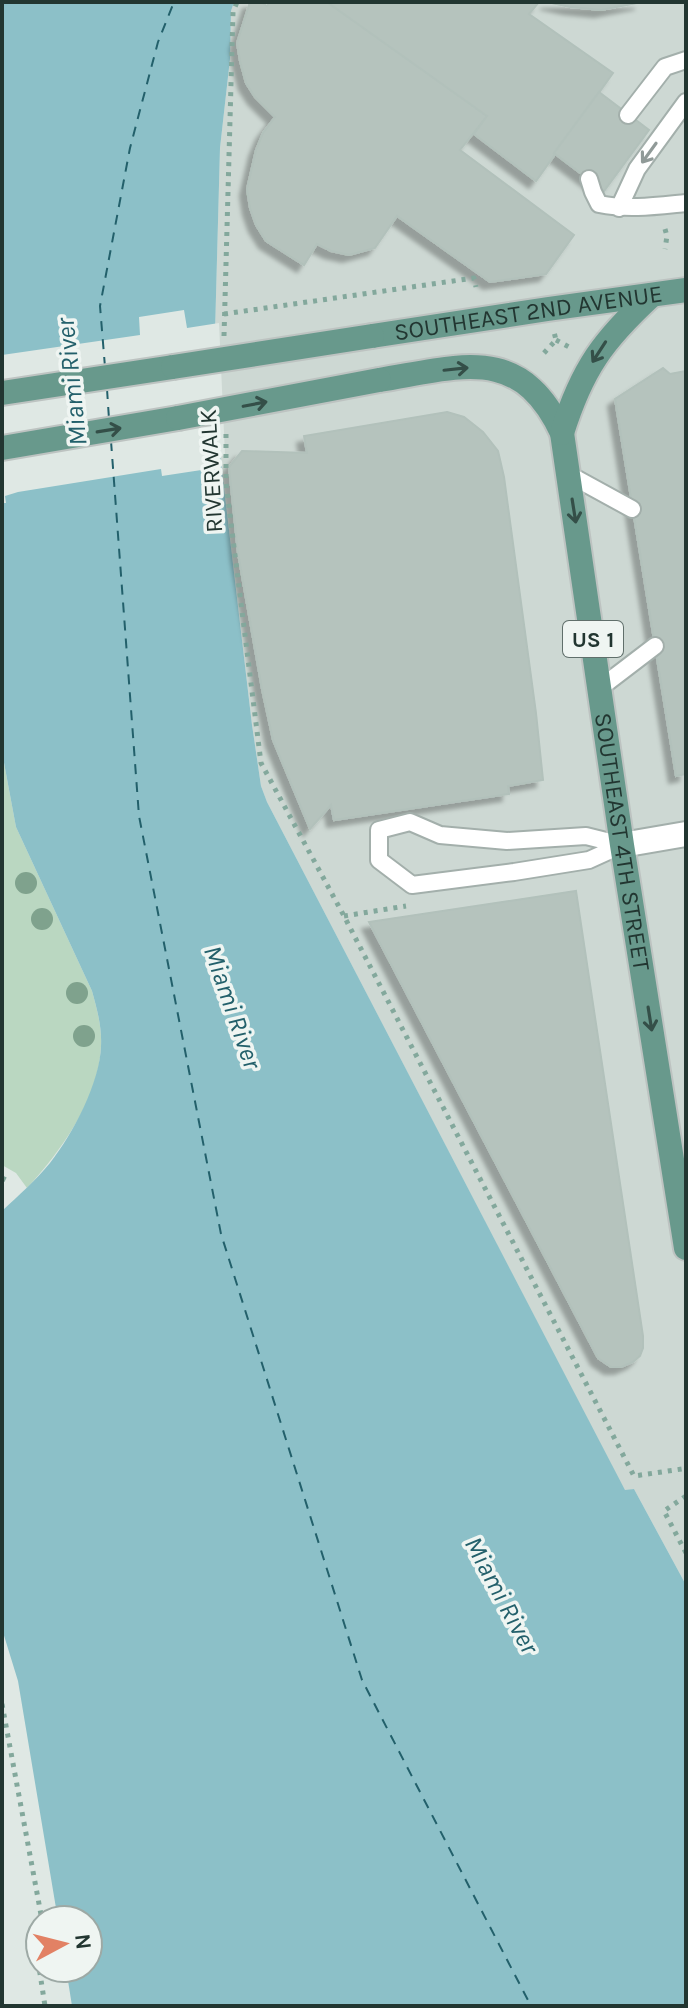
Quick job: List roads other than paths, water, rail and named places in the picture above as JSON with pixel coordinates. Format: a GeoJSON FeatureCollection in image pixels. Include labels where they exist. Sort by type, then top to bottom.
{"type":"FeatureCollection","features":[{"type":"Feature","properties":{"kind":"main road","name":"SOUTHEAST 2ND AVENUE"},"geometry":{"type":"LineString","coordinates":[[2,393],[652,295],[683,285]]}},
{"type":"Feature","properties":{"kind":"main road","name":"US 1"},"geometry":{"type":"LineString","coordinates":[[562,433],[582,379],[595,357],[622,322],[652,295]]}},
{"type":"Feature","properties":{"kind":"main road","name":"SOUTHEAST 2ND AVENUE"},"geometry":{"type":"LineString","coordinates":[[2,448],[379,380],[483,367],[506,372],[531,387],[553,414],[562,433]]}},
{"type":"Feature","properties":{"kind":"main road","name":"SOUTHEAST 4TH STREET"},"geometry":{"type":"LineString","coordinates":[[562,433],[622,845],[686,1248]]}},
{"type":"Feature","properties":{"kind":"street"},"geometry":{"type":"LineString","coordinates":[[622,845],[686,834]]}},
{"type":"Feature","properties":{"kind":"lane"},"geometry":{"type":"LineString","coordinates":[[628,115],[665,67],[686,60]]}},
{"type":"Feature","properties":{"kind":"lane"},"geometry":{"type":"LineString","coordinates":[[619,208],[637,169],[686,102]]}},
{"type":"Feature","properties":{"kind":"lane"},"geometry":{"type":"LineString","coordinates":[[589,179],[599,204],[642,208],[686,203]]}},
{"type":"Feature","properties":{"kind":"lane"},"geometry":{"type":"LineString","coordinates":[[568,474],[632,509]]}},
{"type":"Feature","properties":{"kind":"lane"},"geometry":{"type":"LineString","coordinates":[[600,688],[655,646]]}},
{"type":"Feature","properties":{"kind":"lane"},"geometry":{"type":"LineString","coordinates":[[410,822],[440,835],[507,841],[586,836],[622,845],[589,860],[412,885],[379,860],[379,830],[410,822]]}},
{"type":"Feature","properties":{"kind":"water","name":"Miami River"},"geometry":{"type":"Polygon","coordinates":[[[2,2],[234,2],[220,148],[215,333],[220,454],[261,786],[625,1490],[634,1489],[686,1585],[686,2006],[72,2006],[69,1984],[104,1984],[104,1904],[55,1904],[18,1681],[2,1629],[2,1211],[45,1169],[68,1138],[96,1075],[101,1039],[92,991],[16,827],[2,752],[2,2]]]}}]}
